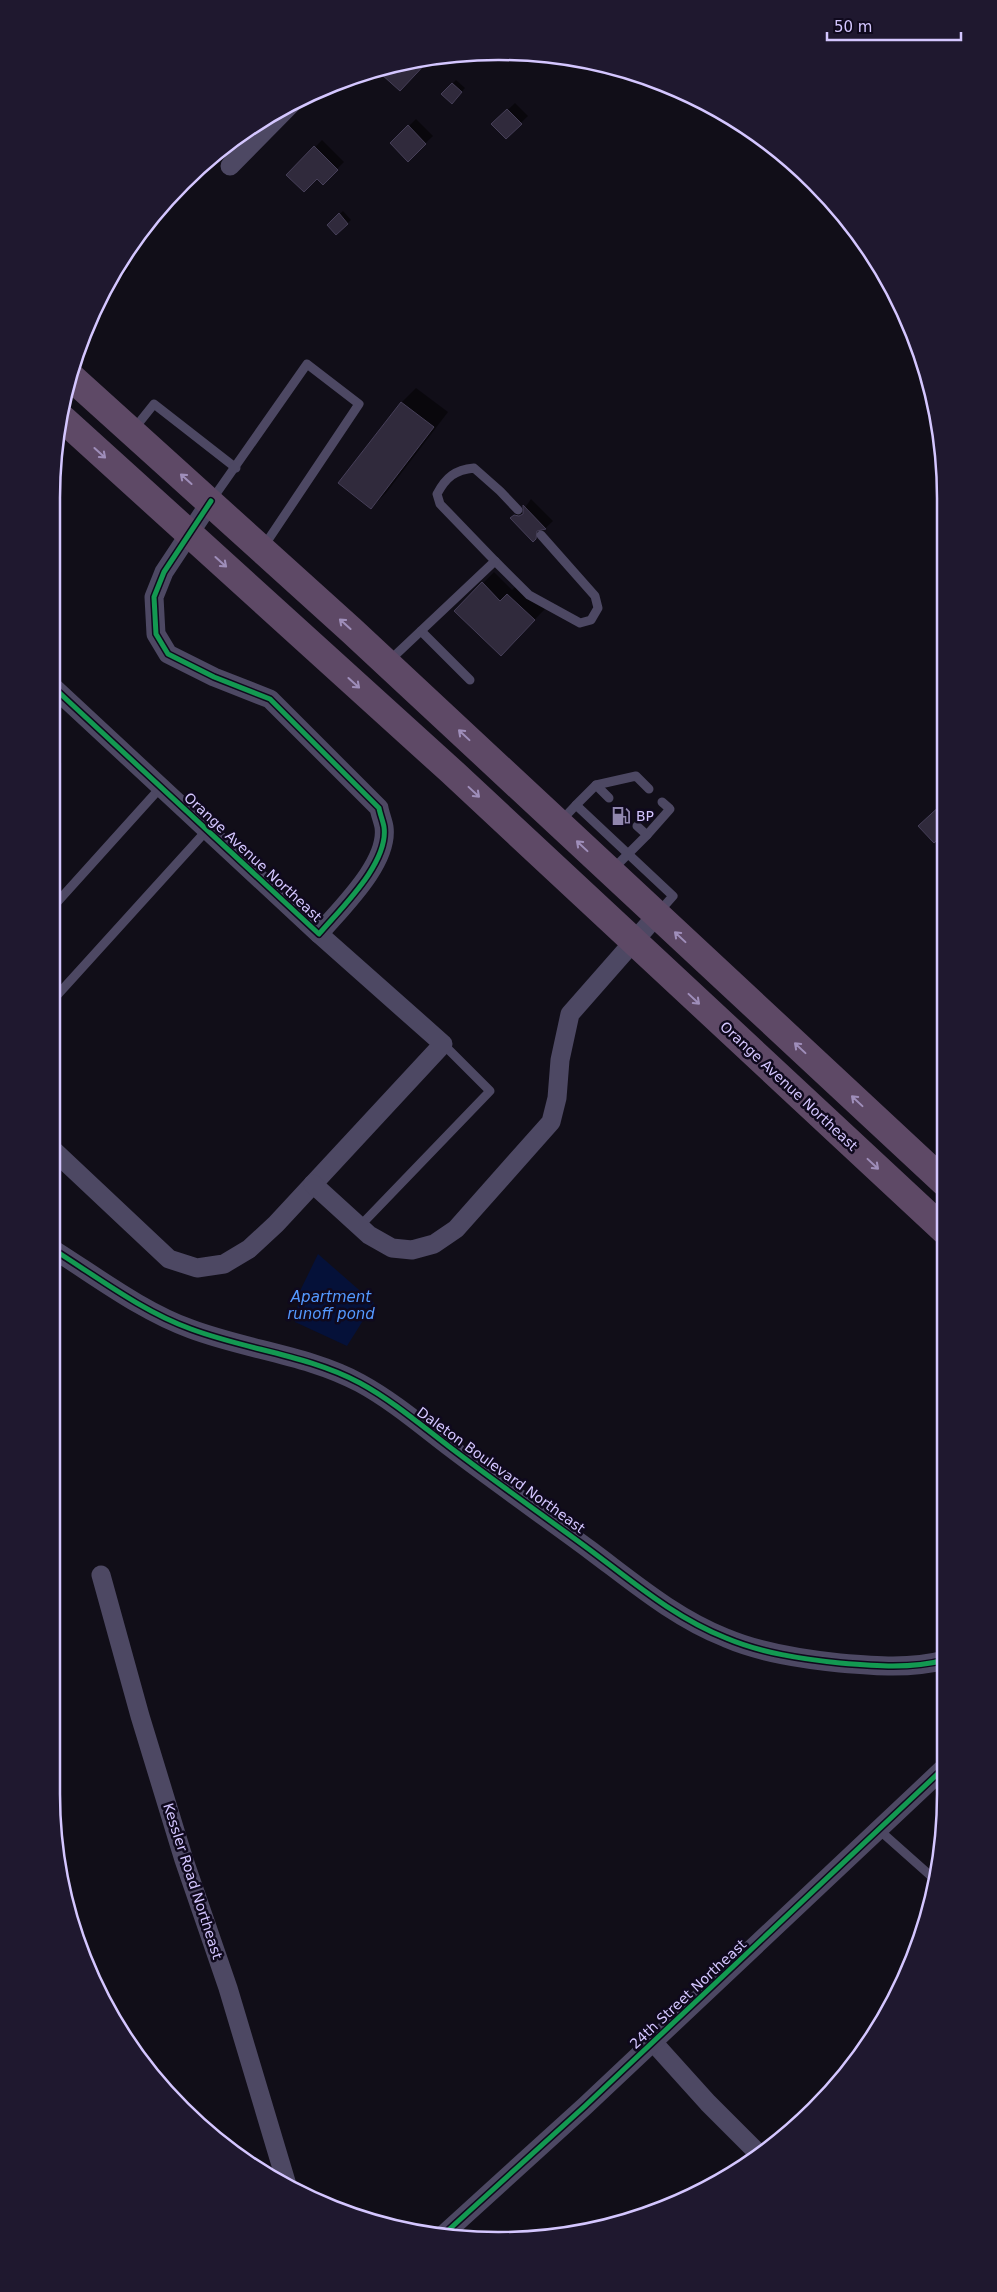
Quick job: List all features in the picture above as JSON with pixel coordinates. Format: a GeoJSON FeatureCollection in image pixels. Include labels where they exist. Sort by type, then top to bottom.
{"type":"FeatureCollection","features":[{"type":"Feature","properties":{"kind":"highway"},"geometry":{"type":"LineString","coordinates":[[76,381],[211,501],[387,663],[567,814],[619,863],[656,915],[937,1176]]}},
{"type":"Feature","properties":{"kind":"highway","name":"Orange Avenue Northeast"},"geometry":{"type":"LineString","coordinates":[[67,422],[450,770],[937,1224]]}},
{"type":"Feature","properties":{"kind":"street"},"geometry":{"type":"LineString","coordinates":[[230,166],[274,122]]}},
{"type":"Feature","properties":{"kind":"street","name":"Orange Avenue Northeast"},"geometry":{"type":"LineString","coordinates":[[211,501],[164,572],[154,596],[156,634],[168,654],[214,677],[270,699],[379,808],[384,827],[383,845],[371,872],[319,934]]}},
{"type":"Feature","properties":{"kind":"street","name":"Orange Avenue Northeast"},"geometry":{"type":"LineString","coordinates":[[60,693],[319,934],[443,1044]]}},
{"type":"Feature","properties":{"kind":"street"},"geometry":{"type":"LineString","coordinates":[[312,1184],[369,1235],[392,1248],[412,1250],[434,1244],[456,1229],[551,1122],[557,1098],[560,1060],[570,1014],[656,915]]}},
{"type":"Feature","properties":{"kind":"street"},"geometry":{"type":"LineString","coordinates":[[60,1156],[169,1259],[196,1268],[224,1264],[249,1249],[443,1044]]}},
{"type":"Feature","properties":{"kind":"street","name":"Daleton Boulevard Northeast"},"geometry":{"type":"LineString","coordinates":[[60,1254],[152,1311],[189,1329],[226,1341],[284,1355],[327,1369],[359,1383],[387,1400],[686,1620],[726,1639],[755,1648],[812,1659],[875,1666],[908,1666],[937,1661]]}},
{"type":"Feature","properties":{"kind":"street","name":"Kessler Road Northeast"},"geometry":{"type":"LineString","coordinates":[[101,1575],[140,1716],[184,1860],[228,1988],[284,2176]]}},
{"type":"Feature","properties":{"kind":"street","name":"24th Street Northeast"},"geometry":{"type":"LineString","coordinates":[[450,2229],[937,1774]]}},
{"type":"Feature","properties":{"kind":"street"},"geometry":{"type":"LineString","coordinates":[[652,2042],[708,2104],[754,2149]]}},
{"type":"Feature","properties":{"kind":"lane"},"geometry":{"type":"LineString","coordinates":[[211,501],[308,364],[359,404],[262,548]]}},
{"type":"Feature","properties":{"kind":"lane"},"geometry":{"type":"LineString","coordinates":[[133,432],[154,404],[236,468]]}},
{"type":"Feature","properties":{"kind":"lane"},"geometry":{"type":"LineString","coordinates":[[518,510],[474,468],[460,470],[444,480],[437,494],[440,504],[529,595],[580,623],[592,620],[598,608],[595,596],[541,535]]}},
{"type":"Feature","properties":{"kind":"lane"},"geometry":{"type":"LineString","coordinates":[[387,663],[495,561]]}},
{"type":"Feature","properties":{"kind":"lane"},"geometry":{"type":"LineString","coordinates":[[421,631],[470,680]]}},
{"type":"Feature","properties":{"kind":"lane"},"geometry":{"type":"LineString","coordinates":[[567,814],[596,785],[636,776],[649,789]]}},
{"type":"Feature","properties":{"kind":"lane"},"geometry":{"type":"LineString","coordinates":[[596,785],[609,798]]}},
{"type":"Feature","properties":{"kind":"lane"},"geometry":{"type":"LineString","coordinates":[[60,899],[161,787]]}},
{"type":"Feature","properties":{"kind":"lane"},"geometry":{"type":"LineString","coordinates":[[619,863],[670,809],[662,802]]}},
{"type":"Feature","properties":{"kind":"lane"},"geometry":{"type":"LineString","coordinates":[[637,826],[647,835]]}},
{"type":"Feature","properties":{"kind":"lane"},"geometry":{"type":"LineString","coordinates":[[60,992],[207,830]]}},
{"type":"Feature","properties":{"kind":"lane"},"geometry":{"type":"LineString","coordinates":[[359,1227],[490,1090],[443,1044]]}},
{"type":"Feature","properties":{"kind":"lane"},"geometry":{"type":"LineString","coordinates":[[878,1829],[930,1875]]}},
{"type":"Feature","properties":{"kind":"water","name":"Apartment runoff pond"},"geometry":{"type":"Polygon","coordinates":[[[318,1254],[374,1303],[347,1346],[295,1322],[300,1291],[318,1254]]]}},
{"type":"Feature","properties":{"kind":"building"},"geometry":{"type":"Polygon","coordinates":[[[423,67],[400,91],[383,76],[423,67]]]}},
{"type":"Feature","properties":{"kind":"building"},"geometry":{"type":"Polygon","coordinates":[[[452,83],[462,92],[452,104],[441,94],[452,83]]]}},
{"type":"Feature","properties":{"kind":"building"},"geometry":{"type":"Polygon","coordinates":[[[507,109],[522,124],[506,139],[491,124],[507,109]]]}},
{"type":"Feature","properties":{"kind":"building"},"geometry":{"type":"Polygon","coordinates":[[[408,125],[426,144],[408,162],[390,143],[408,125]]]}},
{"type":"Feature","properties":{"kind":"building"},"geometry":{"type":"Polygon","coordinates":[[[314,146],[338,170],[323,185],[317,179],[304,192],[286,175],[314,146]]]}},
{"type":"Feature","properties":{"kind":"building"},"geometry":{"type":"Polygon","coordinates":[[[339,213],[348,224],[336,235],[327,225],[339,213]]]}},
{"type":"Feature","properties":{"kind":"building"},"geometry":{"type":"Polygon","coordinates":[[[401,402],[434,427],[371,509],[338,483],[401,402]]]}},
{"type":"Feature","properties":{"kind":"building"},"geometry":{"type":"Polygon","coordinates":[[[523,505],[546,529],[537,531],[536,539],[533,542],[510,518],[514,515],[519,516],[523,514],[523,505]]]}},
{"type":"Feature","properties":{"kind":"building"},"geometry":{"type":"Polygon","coordinates":[[[482,582],[500,601],[507,594],[535,620],[501,656],[454,611],[482,582]]]}},
{"type":"Feature","properties":{"kind":"building"},"geometry":{"type":"Polygon","coordinates":[[[937,809],[937,840],[934,843],[918,826],[937,809]]]}},
{"type":"Feature","properties":{"kind":"cycle path"},"geometry":{"type":"LineString","coordinates":[[60,693],[319,934],[362,884],[379,855],[384,841],[384,827],[379,808],[270,699],[214,677],[168,654],[156,634],[154,597],[164,572],[211,501]]}},
{"type":"Feature","properties":{"kind":"cycle path"},"geometry":{"type":"LineString","coordinates":[[60,1254],[137,1303],[172,1322],[212,1336],[320,1366],[360,1383],[407,1414],[655,1598],[707,1630],[753,1648],[796,1657],[893,1666],[937,1662]]}},
{"type":"Feature","properties":{"kind":"cycle path"},"geometry":{"type":"LineString","coordinates":[[450,2229],[585,2106],[937,1774]]}},
{"type":"Feature","properties":{"kind":"place","name":"BP"},"geometry":{"type":"Point","coordinates":[621,816]}}]}
